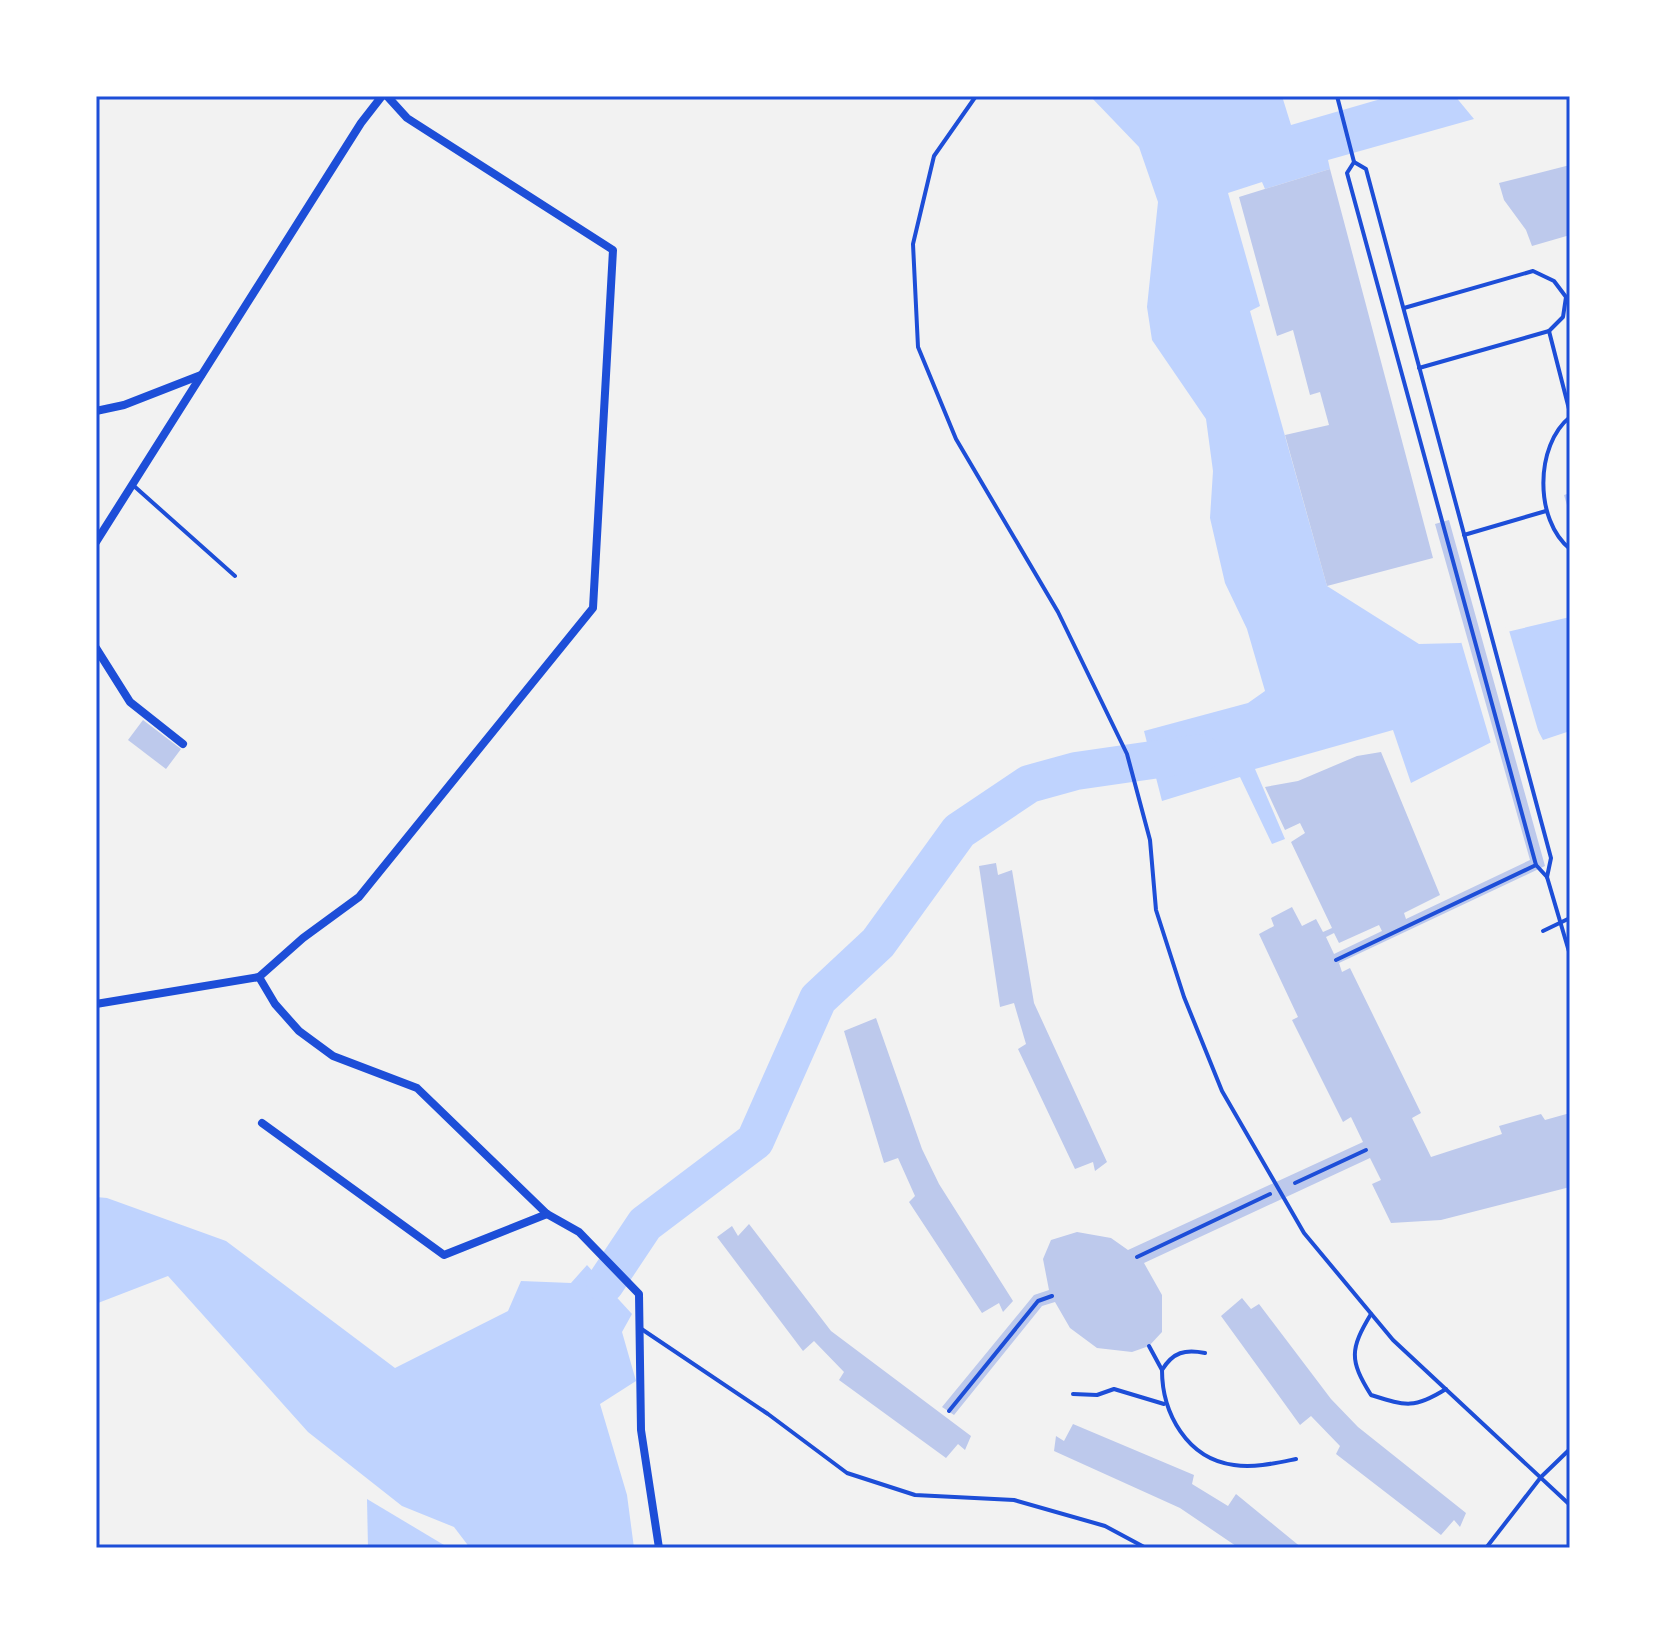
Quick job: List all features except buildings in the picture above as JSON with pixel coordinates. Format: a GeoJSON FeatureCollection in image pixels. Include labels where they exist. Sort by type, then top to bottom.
{"type":"FeatureCollection","features":[{"type":"Feature","properties":{"kind":"street"},"geometry":{"type":"LineString","coordinates":[[96,542],[384,96],[407,118],[613,250],[593,608],[359,897],[303,938],[259,977],[96,1004]]}},
{"type":"Feature","properties":{"kind":"street"},"geometry":{"type":"LineString","coordinates":[[96,411],[124,405],[201,375]]}},
{"type":"Feature","properties":{"kind":"street"},"geometry":{"type":"LineString","coordinates":[[96,648],[130,702],[183,744]]}},
{"type":"Feature","properties":{"kind":"street"},"geometry":{"type":"LineString","coordinates":[[259,977],[275,1004],[299,1031],[333,1056],[417,1088],[547,1214],[579,1232],[639,1294],[641,1430],[659,1548]]}},
{"type":"Feature","properties":{"kind":"street"},"geometry":{"type":"LineString","coordinates":[[262,1123],[444,1255],[547,1214]]}},
{"type":"Feature","properties":{"kind":"lane"},"geometry":{"type":"LineString","coordinates":[[976,96],[934,156],[913,244],[918,347],[956,439],[1058,612],[1127,754],[1150,840],[1156,910],[1184,997],[1222,1091],[1304,1233],[1371,1314],[1393,1340],[1570,1505]]}},
{"type":"Feature","properties":{"kind":"lane"},"geometry":{"type":"LineString","coordinates":[[132,484],[235,576]]}},
{"type":"Feature","properties":{"kind":"lane"},"geometry":{"type":"LineString","coordinates":[[1371,1314],[1354,1342],[1356,1371],[1371,1395],[1406,1407],[1427,1401],[1446,1389]]}},
{"type":"Feature","properties":{"kind":"lane"},"geometry":{"type":"LineString","coordinates":[[640,1328],[768,1414],[847,1473],[915,1495],[1014,1500],[1105,1526],[1146,1548]]}},
{"type":"Feature","properties":{"kind":"lane"},"geometry":{"type":"LineString","coordinates":[[1486,1548],[1541,1477],[1570,1449]]}},
{"type":"Feature","properties":{"kind":"path"},"geometry":{"type":"LineString","coordinates":[[1337,96],[1354,162],[1366,169],[1551,858],[1547,877]]}},
{"type":"Feature","properties":{"kind":"path"},"geometry":{"type":"LineString","coordinates":[[1354,162],[1347,173],[1536,865],[1547,877],[1570,955]]}},
{"type":"Feature","properties":{"kind":"path"},"geometry":{"type":"LineString","coordinates":[[1403,308],[1533,271],[1554,281],[1568,296],[1563,317],[1549,331],[1419,368]]}},
{"type":"Feature","properties":{"kind":"path"},"geometry":{"type":"LineString","coordinates":[[1549,331],[1570,415],[1551,439],[1545,462],[1546,511],[1562,543],[1570,549]]}},
{"type":"Feature","properties":{"kind":"path"},"geometry":{"type":"LineString","coordinates":[[1463,535],[1546,511]]}},
{"type":"Feature","properties":{"kind":"path"},"geometry":{"type":"LineString","coordinates":[[1336,960],[1536,865]]}},
{"type":"Feature","properties":{"kind":"path"},"geometry":{"type":"LineString","coordinates":[[1543,931],[1570,918]]}},
{"type":"Feature","properties":{"kind":"path"},"geometry":{"type":"LineString","coordinates":[[1295,1183],[1366,1150]]}},
{"type":"Feature","properties":{"kind":"path"},"geometry":{"type":"LineString","coordinates":[[1137,1257],[1270,1194]]}},
{"type":"Feature","properties":{"kind":"path"},"geometry":{"type":"LineString","coordinates":[[949,1411],[1038,1301],[1052,1296]]}},
{"type":"Feature","properties":{"kind":"path"},"geometry":{"type":"LineString","coordinates":[[1149,1346],[1162,1370],[1164,1404],[1175,1427],[1203,1454],[1233,1465],[1296,1459]]}},
{"type":"Feature","properties":{"kind":"path"},"geometry":{"type":"LineString","coordinates":[[1162,1370],[1177,1353],[1190,1350],[1205,1353]]}},
{"type":"Feature","properties":{"kind":"path"},"geometry":{"type":"LineString","coordinates":[[1073,1394],[1097,1395],[1114,1389],[1164,1404]]}},
{"type":"Feature","properties":{"kind":"water"},"geometry":{"type":"Polygon","coordinates":[[[1090,96],[1282,96],[1291,125],[1391,96],[1455,96],[1474,119],[1328,160],[1330,169],[1265,189],[1262,182],[1228,193],[1260,306],[1250,311],[1327,586],[1419,644],[1460,643],[1570,617],[1570,731],[1543,740],[1533,721],[1411,783],[1393,730],[1255,769],[1285,839],[1272,844],[1240,777],[1162,801],[1144,731],[1248,703],[1265,691],[1247,629],[1225,583],[1210,518],[1213,471],[1206,419],[1152,340],[1147,307],[1158,202],[1139,147],[1090,96]]]}},
{"type":"Feature","properties":{"kind":"water"},"geometry":{"type":"Polygon","coordinates":[[[96,1197],[107,1198],[226,1241],[395,1368],[508,1311],[521,1281],[571,1283],[587,1265],[632,1314],[622,1332],[636,1381],[600,1404],[627,1495],[634,1548],[470,1548],[454,1527],[402,1506],[308,1432],[168,1276],[98,1303],[96,1197]]]}},
{"type":"Feature","properties":{"kind":"water"},"geometry":{"type":"Polygon","coordinates":[[[367,1499],[449,1548],[368,1548],[367,1499]]]}},
{"type":"Feature","properties":{"kind":"pier"},"geometry":{"type":"Polygon","coordinates":[[[1508,627],[1542,744],[1532,727],[1492,747],[1460,638],[1508,627]]]}},
{"type":"Feature","properties":{"kind":"waterway"},"geometry":{"type":"LineString","coordinates":[[605,1284],[645,1224],[755,1141],[818,999],[878,943],[959,831],[1029,784],[1076,771],[1201,753]]}}]}
